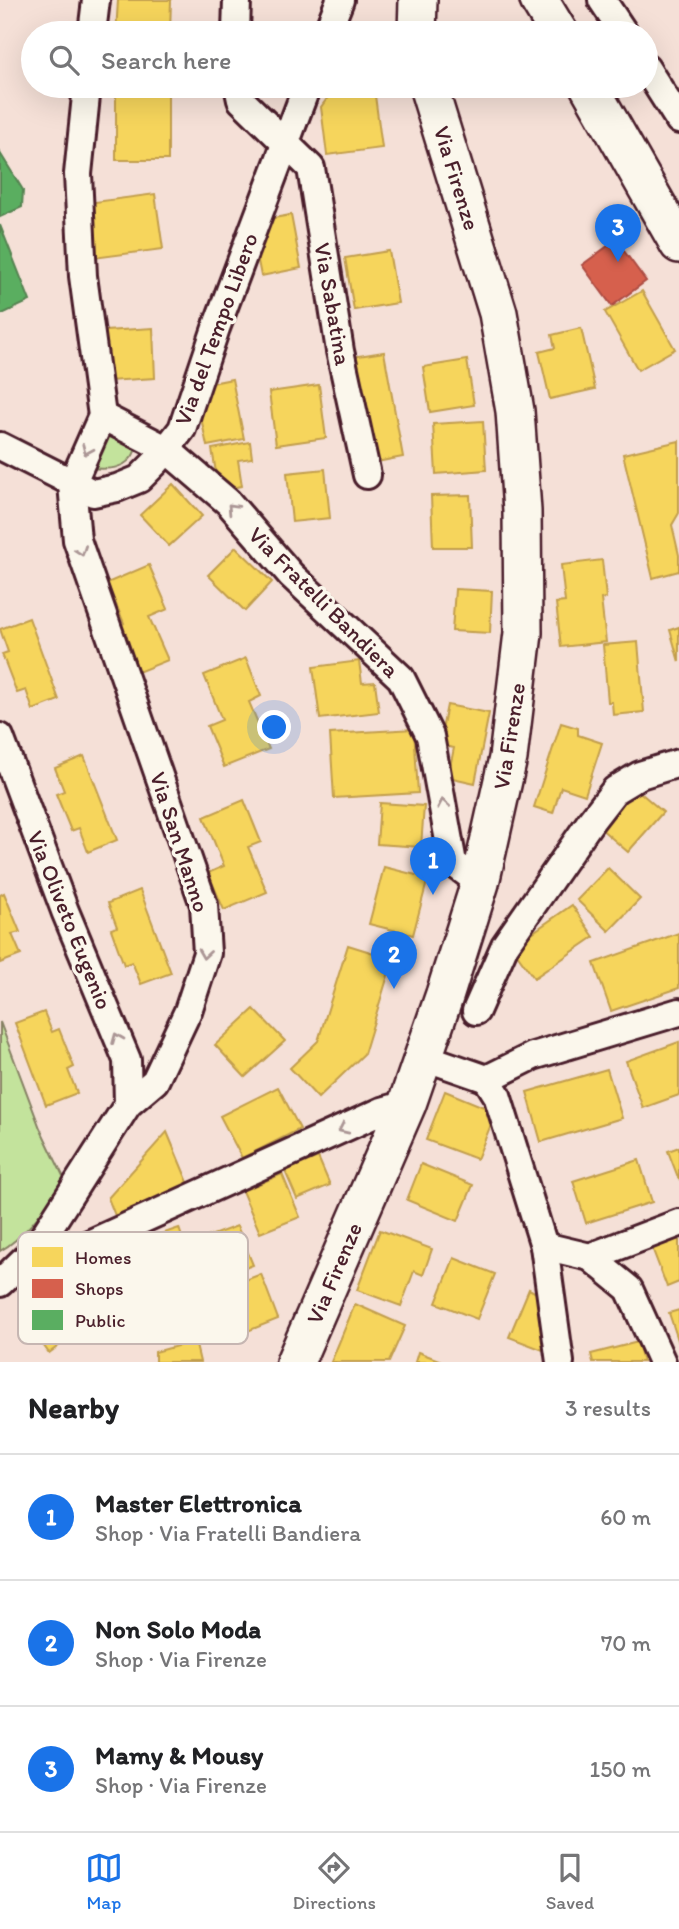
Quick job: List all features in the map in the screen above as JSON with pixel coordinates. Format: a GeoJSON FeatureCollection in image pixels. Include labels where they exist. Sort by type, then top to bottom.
{"type":"FeatureCollection","features":[{"type":"Feature","properties":{"kind":"main road"},"geometry":{"type":"LineString","coordinates":[[417,21],[418,0]]}},
{"type":"Feature","properties":{"kind":"main road"},"geometry":{"type":"LineString","coordinates":[[540,0],[552,21]]}},
{"type":"Feature","properties":{"kind":"main road","name":"Via Firenze"},"geometry":{"type":"LineString","coordinates":[[296,1362],[407,1104],[480,883],[508,758],[523,633],[522,511],[515,411],[498,313],[432,98]]}},
{"type":"Feature","properties":{"kind":"main road"},"geometry":{"type":"LineString","coordinates":[[597,98],[675,222]]}},
{"type":"Feature","properties":{"kind":"street"},"geometry":{"type":"LineString","coordinates":[[93,21],[96,0]]}},
{"type":"Feature","properties":{"kind":"street"},"geometry":{"type":"LineString","coordinates":[[236,21],[237,0]]}},
{"type":"Feature","properties":{"kind":"street"},"geometry":{"type":"LineString","coordinates":[[332,21],[340,0]]}},
{"type":"Feature","properties":{"kind":"street"},"geometry":{"type":"LineString","coordinates":[[603,0],[616,21]]}},
{"type":"Feature","properties":{"kind":"street"},"geometry":{"type":"LineString","coordinates":[[658,87],[679,120]]}},
{"type":"Feature","properties":{"kind":"street"},"geometry":{"type":"LineString","coordinates":[[72,484],[102,416],[83,276],[78,174],[86,98]]}},
{"type":"Feature","properties":{"kind":"street"},"geometry":{"type":"LineString","coordinates":[[241,98],[284,143]]}},
{"type":"Feature","properties":{"kind":"street","name":"Via del Tempo Libero"},"geometry":{"type":"LineString","coordinates":[[0,446],[93,493],[117,488],[138,479],[166,449],[182,429],[302,98]]}},
{"type":"Feature","properties":{"kind":"street","name":"Via Sabatina"},"geometry":{"type":"LineString","coordinates":[[284,143],[311,168],[340,351],[367,475]]}},
{"type":"Feature","properties":{"kind":"street","name":"Via Fratelli Bandiera"},"geometry":{"type":"LineString","coordinates":[[102,416],[166,449],[228,502],[291,575],[401,678],[430,736],[453,863],[480,883]]}},
{"type":"Feature","properties":{"kind":"street","name":"Via San Manno"},"geometry":{"type":"LineString","coordinates":[[46,1232],[128,1104],[155,1080],[188,1011],[207,953],[204,905],[77,540],[72,484]]}},
{"type":"Feature","properties":{"kind":"street","name":"Via Oliveto Eugenio"},"geometry":{"type":"LineString","coordinates":[[0,737],[65,911],[127,1060],[128,1104]]}},
{"type":"Feature","properties":{"kind":"street"},"geometry":{"type":"LineString","coordinates":[[476,1011],[505,946],[615,790],[640,775],[679,763]]}},
{"type":"Feature","properties":{"kind":"street"},"geometry":{"type":"LineString","coordinates":[[486,1079],[533,1056],[679,1012]]}},
{"type":"Feature","properties":{"kind":"street"},"geometry":{"type":"LineString","coordinates":[[424,1057],[486,1079],[498,1095],[544,1246],[560,1362]]}},
{"type":"Feature","properties":{"kind":"street"},"geometry":{"type":"LineString","coordinates":[[115,1232],[382,1111],[407,1104]]}},
{"type":"Feature","properties":{"kind":"street"},"geometry":{"type":"LineString","coordinates":[[590,1257],[679,1223]]}},
{"type":"Feature","properties":{"kind":"street"},"geometry":{"type":"LineString","coordinates":[[544,1246],[590,1257],[629,1289],[662,1362]]}},
{"type":"Feature","properties":{"kind":"street","name":"Via San Manno"},"geometry":{"type":"LineString","coordinates":[[0,1283],[18,1266]]}},
{"type":"Feature","properties":{"kind":"green space"},"geometry":{"type":"Polygon","coordinates":[[[106,427],[136,449],[133,456],[117,467],[88,468],[106,427]]]}},
{"type":"Feature","properties":{"kind":"green space"},"geometry":{"type":"Polygon","coordinates":[[[0,1022],[40,1128],[65,1180],[28,1229],[18,1232],[18,1238],[0,1251],[0,1022]]]}},
{"type":"Feature","properties":{"kind":"building: Homes"},"geometry":{"type":"Polygon","coordinates":[[[118,0],[171,0],[170,21],[117,21],[118,0]]]}},
{"type":"Feature","properties":{"kind":"building: Homes"},"geometry":{"type":"Polygon","coordinates":[[[116,98],[168,98],[168,160],[116,160],[116,98]]]}},
{"type":"Feature","properties":{"kind":"building: Homes"},"geometry":{"type":"Polygon","coordinates":[[[327,98],[375,98],[382,148],[327,155],[321,107],[327,98]]]}},
{"type":"Feature","properties":{"kind":"building: Homes"},"geometry":{"type":"Polygon","coordinates":[[[155,194],[163,249],[94,258],[87,203],[155,194]]]}},
{"type":"Feature","properties":{"kind":"building: Homes"},"geometry":{"type":"Polygon","coordinates":[[[291,215],[301,268],[261,276],[255,246],[268,219],[291,215]]]}},
{"type":"Feature","properties":{"kind":"building: Homes"},"geometry":{"type":"Polygon","coordinates":[[[389,251],[398,303],[354,310],[345,258],[389,251]]]}},
{"type":"Feature","properties":{"kind":"building: Homes"},"geometry":{"type":"Polygon","coordinates":[[[642,291],[675,349],[638,370],[605,312],[642,291]]]}},
{"type":"Feature","properties":{"kind":"building: Homes"},"geometry":{"type":"Polygon","coordinates":[[[153,328],[155,378],[108,381],[105,331],[153,328]]]}},
{"type":"Feature","properties":{"kind":"building: Homes"},"geometry":{"type":"Polygon","coordinates":[[[581,328],[595,389],[550,399],[539,352],[555,348],[552,335],[581,328]]]}},
{"type":"Feature","properties":{"kind":"building: Homes"},"geometry":{"type":"Polygon","coordinates":[[[384,352],[403,457],[371,463],[352,357],[384,352]]]}},
{"type":"Feature","properties":{"kind":"building: Homes"},"geometry":{"type":"Polygon","coordinates":[[[467,360],[474,405],[430,412],[423,367],[467,360]]]}},
{"type":"Feature","properties":{"kind":"building: Homes"},"geometry":{"type":"Polygon","coordinates":[[[232,379],[244,439],[207,446],[198,403],[207,384],[232,379]]]}},
{"type":"Feature","properties":{"kind":"building: Homes"},"geometry":{"type":"Polygon","coordinates":[[[319,385],[326,438],[276,445],[269,392],[319,385]]]}},
{"type":"Feature","properties":{"kind":"building: Homes"},"geometry":{"type":"Polygon","coordinates":[[[483,421],[486,470],[436,474],[433,424],[483,421]]]}},
{"type":"Feature","properties":{"kind":"building: Homes"},"geometry":{"type":"Polygon","coordinates":[[[679,441],[679,513],[672,525],[679,555],[679,571],[653,578],[623,454],[679,441]]]}},
{"type":"Feature","properties":{"kind":"building: Homes"},"geometry":{"type":"Polygon","coordinates":[[[250,442],[252,458],[238,460],[242,486],[219,490],[212,449],[250,442]]]}},
{"type":"Feature","properties":{"kind":"building: Homes"},"geometry":{"type":"Polygon","coordinates":[[[325,469],[330,518],[292,522],[287,473],[325,469]]]}},
{"type":"Feature","properties":{"kind":"building: Homes"},"geometry":{"type":"Polygon","coordinates":[[[173,484],[202,516],[169,546],[140,515],[173,484]]]}},
{"type":"Feature","properties":{"kind":"building: Homes"},"geometry":{"type":"Polygon","coordinates":[[[470,495],[472,547],[433,547],[431,496],[470,495]]]}},
{"type":"Feature","properties":{"kind":"building: Homes"},"geometry":{"type":"Polygon","coordinates":[[[236,547],[272,582],[245,611],[208,575],[236,547]]]}},
{"type":"Feature","properties":{"kind":"building: Homes"},"geometry":{"type":"Polygon","coordinates":[[[602,560],[606,598],[601,599],[606,642],[561,647],[556,603],[565,602],[561,565],[602,560]]]}},
{"type":"Feature","properties":{"kind":"building: Homes"},"geometry":{"type":"Polygon","coordinates":[[[149,565],[168,609],[149,617],[168,660],[138,672],[118,626],[124,623],[107,583],[149,565]]]}},
{"type":"Feature","properties":{"kind":"building: Homes"},"geometry":{"type":"Polygon","coordinates":[[[455,589],[492,591],[490,633],[452,631],[455,589]]]}},
{"type":"Feature","properties":{"kind":"building: Homes"},"geometry":{"type":"Polygon","coordinates":[[[29,618],[59,700],[33,710],[26,690],[17,693],[2,654],[8,652],[0,629],[29,618]]]}},
{"type":"Feature","properties":{"kind":"building: Homes"},"geometry":{"type":"Polygon","coordinates":[[[679,627],[679,662],[670,630],[679,627]]]}},
{"type":"Feature","properties":{"kind":"building: Homes"},"geometry":{"type":"Polygon","coordinates":[[[638,642],[644,712],[613,715],[612,702],[608,702],[603,645],[638,642]]]}},
{"type":"Feature","properties":{"kind":"building: Homes"},"geometry":{"type":"Polygon","coordinates":[[[246,658],[261,696],[249,702],[269,749],[224,767],[207,726],[222,720],[204,675],[246,658]]]}},
{"type":"Feature","properties":{"kind":"building: Homes"},"geometry":{"type":"Polygon","coordinates":[[[359,661],[362,683],[375,682],[379,712],[320,719],[313,667],[359,661]]]}},
{"type":"Feature","properties":{"kind":"building: Homes"},"geometry":{"type":"Polygon","coordinates":[[[447,705],[489,713],[475,783],[448,777],[454,748],[439,745],[447,705]]]}},
{"type":"Feature","properties":{"kind":"building: Homes"},"geometry":{"type":"Polygon","coordinates":[[[561,723],[578,728],[578,735],[602,743],[585,795],[561,787],[553,813],[534,807],[561,723]]]}},
{"type":"Feature","properties":{"kind":"building: Homes"},"geometry":{"type":"Polygon","coordinates":[[[414,729],[418,793],[334,798],[330,734],[414,729]]]}},
{"type":"Feature","properties":{"kind":"building: Homes"},"geometry":{"type":"Polygon","coordinates":[[[84,756],[117,840],[88,852],[79,828],[71,831],[56,794],[64,791],[55,768],[84,756]]]}},
{"type":"Feature","properties":{"kind":"building: Homes"},"geometry":{"type":"Polygon","coordinates":[[[635,788],[663,812],[628,852],[600,828],[635,788]]]}},
{"type":"Feature","properties":{"kind":"building: Homes"},"geometry":{"type":"Polygon","coordinates":[[[244,800],[261,842],[248,847],[267,892],[224,910],[208,873],[224,866],[204,817],[244,800]]]}},
{"type":"Feature","properties":{"kind":"building: Homes"},"geometry":{"type":"Polygon","coordinates":[[[380,803],[424,806],[421,847],[377,844],[380,803]]]}},
{"type":"Feature","properties":{"kind":"building: Homes"},"geometry":{"type":"Polygon","coordinates":[[[384,867],[428,878],[413,935],[369,924],[384,867]]]}},
{"type":"Feature","properties":{"kind":"building: Homes"},"geometry":{"type":"Polygon","coordinates":[[[608,868],[640,899],[609,931],[577,900],[608,868]]]}},
{"type":"Feature","properties":{"kind":"building: Homes"},"geometry":{"type":"Polygon","coordinates":[[[140,890],[171,973],[141,984],[132,962],[124,965],[111,929],[117,927],[108,903],[140,890]]]}},
{"type":"Feature","properties":{"kind":"building: Homes"},"geometry":{"type":"Polygon","coordinates":[[[4,893],[20,932],[12,934],[21,955],[0,963],[0,895],[4,893]]]}},
{"type":"Feature","properties":{"kind":"building: Homes"},"geometry":{"type":"Polygon","coordinates":[[[572,905],[594,937],[534,978],[512,947],[572,905]]]}},
{"type":"Feature","properties":{"kind":"building: Homes"},"geometry":{"type":"Polygon","coordinates":[[[679,933],[679,988],[611,1011],[594,963],[679,933]]]}},
{"type":"Feature","properties":{"kind":"building: Homes"},"geometry":{"type":"Polygon","coordinates":[[[348,945],[393,959],[364,1054],[318,1098],[290,1068],[318,1041],[348,945]]]}},
{"type":"Feature","properties":{"kind":"building: Homes"},"geometry":{"type":"Polygon","coordinates":[[[254,1009],[285,1041],[245,1077],[215,1045],[254,1009]]]}},
{"type":"Feature","properties":{"kind":"building: Homes"},"geometry":{"type":"Polygon","coordinates":[[[44,1012],[52,1032],[59,1029],[74,1067],[68,1070],[77,1093],[46,1105],[15,1023],[44,1012]]]}},
{"type":"Feature","properties":{"kind":"building: Homes"},"geometry":{"type":"Polygon","coordinates":[[[679,1042],[679,1095],[643,1108],[626,1061],[679,1042]]]}},
{"type":"Feature","properties":{"kind":"building: Homes"},"geometry":{"type":"Polygon","coordinates":[[[607,1069],[622,1118],[541,1142],[527,1092],[607,1069]]]}},
{"type":"Feature","properties":{"kind":"building: Homes"},"geometry":{"type":"Polygon","coordinates":[[[278,1087],[300,1129],[242,1158],[220,1116],[278,1087]]]}},
{"type":"Feature","properties":{"kind":"building: Homes"},"geometry":{"type":"Polygon","coordinates":[[[445,1091],[496,1112],[477,1159],[426,1140],[445,1091]]]}},
{"type":"Feature","properties":{"kind":"building: Homes"},"geometry":{"type":"Polygon","coordinates":[[[167,1132],[190,1187],[116,1218],[108,1198],[167,1132]]]}},
{"type":"Feature","properties":{"kind":"building: Homes"},"geometry":{"type":"Polygon","coordinates":[[[679,1147],[679,1180],[668,1151],[679,1147]]]}},
{"type":"Feature","properties":{"kind":"building: Homes"},"geometry":{"type":"Polygon","coordinates":[[[318,1157],[330,1185],[297,1199],[285,1171],[318,1157]]]}},
{"type":"Feature","properties":{"kind":"building: Homes"},"geometry":{"type":"Polygon","coordinates":[[[639,1160],[652,1202],[586,1223],[573,1181],[639,1160]]]}},
{"type":"Feature","properties":{"kind":"building: Homes"},"geometry":{"type":"Polygon","coordinates":[[[421,1164],[473,1185],[458,1221],[407,1200],[421,1164]]]}},
{"type":"Feature","properties":{"kind":"building: Homes"},"geometry":{"type":"Polygon","coordinates":[[[282,1174],[300,1217],[260,1233],[242,1191],[282,1174]]]}},
{"type":"Feature","properties":{"kind":"building: Homes"},"geometry":{"type":"Polygon","coordinates":[[[237,1226],[239,1232],[221,1232],[237,1226]]]}},
{"type":"Feature","properties":{"kind":"building: Homes"},"geometry":{"type":"Polygon","coordinates":[[[380,1230],[432,1249],[423,1275],[414,1271],[401,1306],[357,1290],[380,1230]]]}},
{"type":"Feature","properties":{"kind":"building: Homes"},"geometry":{"type":"Polygon","coordinates":[[[679,1234],[679,1282],[667,1287],[651,1245],[679,1234]]]}},
{"type":"Feature","properties":{"kind":"building: Homes"},"geometry":{"type":"Polygon","coordinates":[[[248,1253],[253,1265],[248,1267],[248,1253]]]}},
{"type":"Feature","properties":{"kind":"building: Homes"},"geometry":{"type":"Polygon","coordinates":[[[454,1258],[495,1274],[477,1319],[436,1303],[454,1258]]]}},
{"type":"Feature","properties":{"kind":"building: Homes"},"geometry":{"type":"Polygon","coordinates":[[[261,1274],[278,1319],[248,1331],[248,1279],[261,1274]]]}},
{"type":"Feature","properties":{"kind":"building: Homes"},"geometry":{"type":"Polygon","coordinates":[[[529,1289],[551,1301],[556,1355],[509,1337],[529,1289]]]}},
{"type":"Feature","properties":{"kind":"building: Homes"},"geometry":{"type":"Polygon","coordinates":[[[355,1304],[405,1326],[389,1362],[331,1362],[355,1304]]]}},
{"type":"Feature","properties":{"kind":"building: Homes"},"geometry":{"type":"Polygon","coordinates":[[[679,1310],[679,1343],[669,1313],[679,1310]]]}},
{"type":"Feature","properties":{"kind":"building: Homes"},"geometry":{"type":"Polygon","coordinates":[[[638,1342],[643,1362],[593,1362],[591,1354],[638,1342]]]}},
{"type":"Feature","properties":{"kind":"building: Homes"},"geometry":{"type":"Polygon","coordinates":[[[42,1344],[61,1344],[49,1353],[42,1344]]]}},
{"type":"Feature","properties":{"kind":"building: Homes"},"geometry":{"type":"Polygon","coordinates":[[[184,1344],[196,1344],[200,1362],[155,1362],[155,1352],[184,1344]]]}},
{"type":"Feature","properties":{"kind":"building: Homes"},"geometry":{"type":"Polygon","coordinates":[[[418,1352],[444,1362],[415,1362],[418,1352]]]}},
{"type":"Feature","properties":{"kind":"building: Shops"},"geometry":{"type":"Polygon","coordinates":[[[616,240],[646,281],[612,306],[582,265],[616,240]]]}},
{"type":"Feature","properties":{"kind":"building: Public"},"geometry":{"type":"Polygon","coordinates":[[[0,153],[23,190],[22,207],[0,217],[0,153]]]}},
{"type":"Feature","properties":{"kind":"building: Public"},"geometry":{"type":"Polygon","coordinates":[[[0,225],[30,301],[0,315],[0,225]]]}},
{"type":"Feature","properties":{"kind":"place","name":"Mamy & Mousy"},"geometry":{"type":"Point","coordinates":[618,262]}},
{"type":"Feature","properties":{"kind":"place","name":"Master Elettronica"},"geometry":{"type":"Point","coordinates":[433,895]}},
{"type":"Feature","properties":{"kind":"place","name":"Non Solo Moda"},"geometry":{"type":"Point","coordinates":[394,989]}}]}
